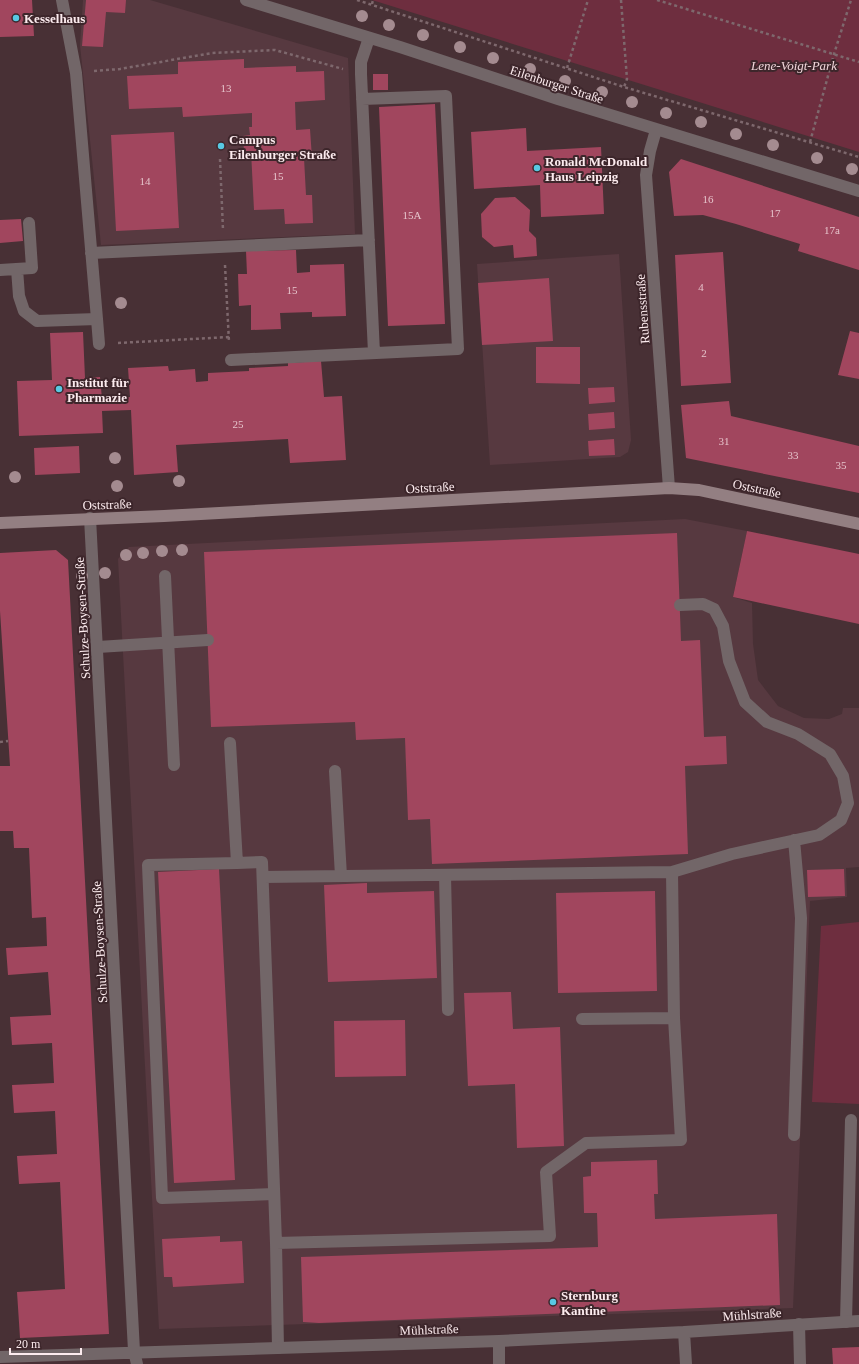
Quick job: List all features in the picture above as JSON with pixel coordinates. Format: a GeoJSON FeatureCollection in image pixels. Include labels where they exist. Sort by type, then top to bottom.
{"type":"FeatureCollection","features":[{"type":"Feature","properties":{"kind":"street"},"geometry":{"type":"LineString","coordinates":[[62,0],[76,73],[99,344]]}},
{"type":"Feature","properties":{"kind":"street","name":"Eilenburger Straße"},"geometry":{"type":"LineString","coordinates":[[246,0],[656,130],[859,191]]}},
{"type":"Feature","properties":{"kind":"street"},"geometry":{"type":"LineString","coordinates":[[369,38],[361,62],[361,74],[374,353]]}},
{"type":"Feature","properties":{"kind":"street"},"geometry":{"type":"LineString","coordinates":[[230,360],[458,348],[446,96],[362,99]]}},
{"type":"Feature","properties":{"kind":"street","name":"Rubensstraße"},"geometry":{"type":"LineString","coordinates":[[656,130],[650,151],[646,175],[669,488]]}},
{"type":"Feature","properties":{"kind":"street"},"geometry":{"type":"LineString","coordinates":[[0,270],[32,268],[29,223]]}},
{"type":"Feature","properties":{"kind":"street"},"geometry":{"type":"LineString","coordinates":[[91,253],[369,240]]}},
{"type":"Feature","properties":{"kind":"street"},"geometry":{"type":"LineString","coordinates":[[17,269],[19,296],[24,311],[37,321],[97,318]]}},
{"type":"Feature","properties":{"kind":"street","name":"Oststraße"},"geometry":{"type":"LineString","coordinates":[[0,523],[164,516],[669,488],[699,490],[859,524]]}},
{"type":"Feature","properties":{"kind":"street","name":"Schulze-Boysen-Straße"},"geometry":{"type":"LineString","coordinates":[[90,518],[134,1351],[136,1364]]}},
{"type":"Feature","properties":{"kind":"street"},"geometry":{"type":"LineString","coordinates":[[165,576],[174,765]]}},
{"type":"Feature","properties":{"kind":"street"},"geometry":{"type":"LineString","coordinates":[[263,877],[672,872],[732,854],[819,835],[841,820],[848,802],[843,776],[830,754],[798,734],[767,722],[745,702],[729,661],[723,626],[714,609],[703,604],[680,605]]}},
{"type":"Feature","properties":{"kind":"street"},"geometry":{"type":"LineString","coordinates":[[98,647],[168,644],[208,640]]}},
{"type":"Feature","properties":{"kind":"street"},"geometry":{"type":"LineString","coordinates":[[230,743],[237,863]]}},
{"type":"Feature","properties":{"kind":"street"},"geometry":{"type":"LineString","coordinates":[[336,770],[341,876]]}},
{"type":"Feature","properties":{"kind":"street"},"geometry":{"type":"LineString","coordinates":[[794,840],[801,918],[794,1135]]}},
{"type":"Feature","properties":{"kind":"street"},"geometry":{"type":"LineString","coordinates":[[274,1194],[162,1198],[148,864],[262,862],[276,1243],[278,1348]]}},
{"type":"Feature","properties":{"kind":"street"},"geometry":{"type":"LineString","coordinates":[[276,1243],[550,1236],[546,1172],[586,1143],[680,1140],[674,1018],[672,872]]}},
{"type":"Feature","properties":{"kind":"street"},"geometry":{"type":"LineString","coordinates":[[445,875],[448,1010]]}},
{"type":"Feature","properties":{"kind":"street"},"geometry":{"type":"LineString","coordinates":[[582,1019],[674,1018]]}},
{"type":"Feature","properties":{"kind":"street"},"geometry":{"type":"LineString","coordinates":[[846,1322],[851,1120]]}},
{"type":"Feature","properties":{"kind":"street","name":"Mühlstraße"},"geometry":{"type":"LineString","coordinates":[[0,1357],[134,1351],[499,1341],[684,1332],[859,1321]]}},
{"type":"Feature","properties":{"kind":"street"},"geometry":{"type":"LineString","coordinates":[[799,1324],[800,1364]]}},
{"type":"Feature","properties":{"kind":"street"},"geometry":{"type":"LineString","coordinates":[[684,1332],[686,1364]]}},
{"type":"Feature","properties":{"kind":"street"},"geometry":{"type":"LineString","coordinates":[[499,1341],[499,1364]]}},
{"type":"Feature","properties":{"kind":"path"},"geometry":{"type":"LineString","coordinates":[[357,0],[624,87],[859,157]]}},
{"type":"Feature","properties":{"kind":"path"},"geometry":{"type":"LineString","coordinates":[[372,4],[373,0]]}},
{"type":"Feature","properties":{"kind":"path"},"geometry":{"type":"LineString","coordinates":[[567,68],[588,0]]}},
{"type":"Feature","properties":{"kind":"path"},"geometry":{"type":"LineString","coordinates":[[621,0],[627,80],[624,87]]}},
{"type":"Feature","properties":{"kind":"path"},"geometry":{"type":"LineString","coordinates":[[658,0],[859,62]]}},
{"type":"Feature","properties":{"kind":"path"},"geometry":{"type":"LineString","coordinates":[[810,142],[834,54],[851,0]]}},
{"type":"Feature","properties":{"kind":"path"},"geometry":{"type":"LineString","coordinates":[[76,73],[120,69],[212,53],[275,50],[361,74]]}},
{"type":"Feature","properties":{"kind":"path"},"geometry":{"type":"LineString","coordinates":[[99,344],[229,337]]}},
{"type":"Feature","properties":{"kind":"path"},"geometry":{"type":"LineString","coordinates":[[0,742],[8,741]]}},
{"type":"Feature","properties":{"kind":"shaded area","name":"Campus Eilenburger Straße"},"geometry":{"type":"Polygon","coordinates":[[[83,0],[150,0],[348,58],[355,234],[101,245],[80,45],[83,0]]]}},
{"type":"Feature","properties":{"kind":"shaded area"},"geometry":{"type":"Polygon","coordinates":[[[619,254],[631,440],[628,452],[620,457],[490,465],[477,264],[619,254]]]}},
{"type":"Feature","properties":{"kind":"shaded area"},"geometry":{"type":"Polygon","coordinates":[[[685,519],[747,531],[733,597],[752,603],[753,644],[758,680],[778,706],[804,718],[829,719],[842,714],[843,708],[859,708],[859,867],[846,868],[847,897],[810,901],[793,1308],[159,1329],[118,559],[129,547],[685,519]]]}},
{"type":"Feature","properties":{"kind":"green space","name":"Lene-Voigt-Park"},"geometry":{"type":"Polygon","coordinates":[[[372,0],[859,0],[859,152],[372,0]]]}},
{"type":"Feature","properties":{"kind":"green space"},"geometry":{"type":"Polygon","coordinates":[[[859,922],[859,1104],[812,1102],[821,926],[859,922]]]}},
{"type":"Feature","properties":{"kind":"building","name":"Kesselhaus"},"geometry":{"type":"Polygon","coordinates":[[[0,0],[32,0],[34,36],[0,37],[0,0]]]}},
{"type":"Feature","properties":{"kind":"building"},"geometry":{"type":"Polygon","coordinates":[[[86,0],[126,0],[125,13],[106,12],[103,47],[82,46],[86,0]]]}},
{"type":"Feature","properties":{"kind":"building"},"geometry":{"type":"Polygon","coordinates":[[[244,59],[244,68],[296,66],[296,72],[324,71],[325,100],[295,102],[296,130],[310,129],[312,158],[304,158],[306,195],[312,195],[313,223],[285,224],[284,209],[254,210],[251,151],[244,151],[243,136],[250,135],[249,127],[252,127],[252,113],[183,117],[182,107],[129,109],[127,76],[178,74],[178,62],[244,59]]]}},
{"type":"Feature","properties":{"kind":"building"},"geometry":{"type":"Polygon","coordinates":[[[373,74],[388,74],[388,90],[373,90],[373,74]]]}},
{"type":"Feature","properties":{"kind":"building"},"geometry":{"type":"Polygon","coordinates":[[[435,104],[445,324],[388,326],[379,107],[435,104]]]}},
{"type":"Feature","properties":{"kind":"building","name":"Ronald McDonald Haus Leipzig"},"geometry":{"type":"Polygon","coordinates":[[[526,128],[527,151],[601,147],[604,214],[541,217],[540,185],[474,189],[471,132],[526,128]]]}},
{"type":"Feature","properties":{"kind":"building"},"geometry":{"type":"Polygon","coordinates":[[[174,132],[179,228],[116,231],[111,135],[174,132]]]}},
{"type":"Feature","properties":{"kind":"building"},"geometry":{"type":"Polygon","coordinates":[[[681,159],[859,217],[859,270],[798,251],[800,244],[736,224],[703,215],[674,216],[669,172],[681,159]]]}},
{"type":"Feature","properties":{"kind":"building"},"geometry":{"type":"Polygon","coordinates":[[[515,197],[530,210],[529,231],[536,238],[537,256],[514,258],[513,245],[494,247],[482,237],[481,214],[495,198],[515,197]]]}},
{"type":"Feature","properties":{"kind":"building"},"geometry":{"type":"Polygon","coordinates":[[[21,219],[23,241],[0,243],[0,220],[21,219]]]}},
{"type":"Feature","properties":{"kind":"building"},"geometry":{"type":"Polygon","coordinates":[[[296,250],[297,273],[310,272],[310,265],[344,264],[346,316],[312,317],[312,312],[280,313],[281,329],[251,330],[251,305],[239,306],[238,274],[247,274],[246,251],[296,250]]]}},
{"type":"Feature","properties":{"kind":"building"},"geometry":{"type":"Polygon","coordinates":[[[723,252],[731,383],[681,386],[675,255],[723,252]]]}},
{"type":"Feature","properties":{"kind":"building"},"geometry":{"type":"Polygon","coordinates":[[[549,278],[553,341],[482,345],[478,283],[549,278]]]}},
{"type":"Feature","properties":{"kind":"building"},"geometry":{"type":"Polygon","coordinates":[[[850,331],[859,333],[859,379],[838,375],[850,331]]]}},
{"type":"Feature","properties":{"kind":"building"},"geometry":{"type":"Polygon","coordinates":[[[83,332],[85,378],[100,377],[102,399],[130,397],[128,368],[168,366],[169,371],[195,369],[196,382],[208,381],[208,373],[249,371],[249,368],[288,366],[288,363],[321,361],[324,397],[342,396],[346,460],[290,463],[288,439],[176,445],[178,472],[134,475],[131,410],[102,411],[103,433],[19,436],[17,381],[52,380],[50,333],[83,332]]]}},
{"type":"Feature","properties":{"kind":"building"},"geometry":{"type":"Polygon","coordinates":[[[536,347],[580,347],[580,384],[536,383],[536,347]]]}},
{"type":"Feature","properties":{"kind":"building"},"geometry":{"type":"Polygon","coordinates":[[[614,387],[615,402],[589,404],[588,388],[614,387]]]}},
{"type":"Feature","properties":{"kind":"building"},"geometry":{"type":"Polygon","coordinates":[[[729,401],[731,416],[859,446],[859,493],[686,458],[681,405],[729,401]]]}},
{"type":"Feature","properties":{"kind":"building"},"geometry":{"type":"Polygon","coordinates":[[[614,412],[615,428],[589,430],[588,414],[614,412]]]}},
{"type":"Feature","properties":{"kind":"building"},"geometry":{"type":"Polygon","coordinates":[[[614,439],[615,455],[589,456],[588,441],[614,439]]]}},
{"type":"Feature","properties":{"kind":"building"},"geometry":{"type":"Polygon","coordinates":[[[79,446],[80,473],[35,475],[34,448],[79,446]]]}},
{"type":"Feature","properties":{"kind":"building"},"geometry":{"type":"Polygon","coordinates":[[[747,531],[859,554],[859,624],[733,597],[747,531]]]}},
{"type":"Feature","properties":{"kind":"building"},"geometry":{"type":"Polygon","coordinates":[[[677,533],[681,641],[700,640],[704,737],[726,736],[727,764],[685,766],[688,854],[432,864],[430,819],[408,820],[405,738],[356,740],[355,722],[211,727],[204,552],[677,533]]]}},
{"type":"Feature","properties":{"kind":"building"},"geometry":{"type":"Polygon","coordinates":[[[56,550],[68,560],[109,1334],[20,1338],[17,1292],[65,1289],[60,1182],[19,1184],[17,1156],[57,1154],[55,1111],[14,1113],[12,1085],[54,1083],[52,1043],[12,1045],[10,1017],[51,1015],[48,972],[8,975],[6,948],[47,946],[46,917],[32,918],[29,848],[14,848],[13,831],[0,831],[0,766],[10,766],[0,611],[0,553],[56,550]]]}},
{"type":"Feature","properties":{"kind":"building"},"geometry":{"type":"Polygon","coordinates":[[[219,869],[235,1180],[174,1183],[158,872],[219,869]]]}},
{"type":"Feature","properties":{"kind":"building"},"geometry":{"type":"Polygon","coordinates":[[[844,869],[845,896],[808,897],[807,870],[844,869]]]}},
{"type":"Feature","properties":{"kind":"building"},"geometry":{"type":"Polygon","coordinates":[[[367,883],[367,893],[434,891],[437,978],[328,982],[324,885],[367,883]]]}},
{"type":"Feature","properties":{"kind":"building"},"geometry":{"type":"Polygon","coordinates":[[[655,891],[657,991],[558,993],[556,893],[655,891]]]}},
{"type":"Feature","properties":{"kind":"building"},"geometry":{"type":"Polygon","coordinates":[[[511,992],[513,1029],[560,1027],[564,1146],[517,1148],[515,1084],[468,1086],[464,993],[511,992]]]}},
{"type":"Feature","properties":{"kind":"building"},"geometry":{"type":"Polygon","coordinates":[[[405,1020],[406,1076],[335,1077],[334,1021],[405,1020]]]}},
{"type":"Feature","properties":{"kind":"building"},"geometry":{"type":"Polygon","coordinates":[[[657,1160],[658,1194],[654,1194],[655,1219],[777,1214],[780,1305],[319,1323],[303,1322],[301,1257],[598,1247],[597,1213],[584,1213],[583,1177],[591,1176],[591,1162],[657,1160]]]}},
{"type":"Feature","properties":{"kind":"building"},"geometry":{"type":"Polygon","coordinates":[[[220,1236],[220,1242],[242,1241],[244,1283],[173,1287],[172,1277],[164,1277],[162,1239],[220,1236]]]}},
{"type":"Feature","properties":{"kind":"building"},"geometry":{"type":"Polygon","coordinates":[[[859,1347],[859,1364],[833,1364],[832,1348],[859,1347]]]}},
{"type":"Feature","properties":{"kind":"place","name":"Kesselhaus"},"geometry":{"type":"Point","coordinates":[16,18]}},
{"type":"Feature","properties":{"kind":"place","name":"Campus Eilenburger Straße"},"geometry":{"type":"Point","coordinates":[221,146]}},
{"type":"Feature","properties":{"kind":"place","name":"Ronald McDonald Haus Leipzig"},"geometry":{"type":"Point","coordinates":[537,168]}},
{"type":"Feature","properties":{"kind":"place","name":"Institut für Pharmazie"},"geometry":{"type":"Point","coordinates":[59,389]}},
{"type":"Feature","properties":{"kind":"place","name":"Sternburg Kantine"},"geometry":{"type":"Point","coordinates":[553,1302]}}]}
